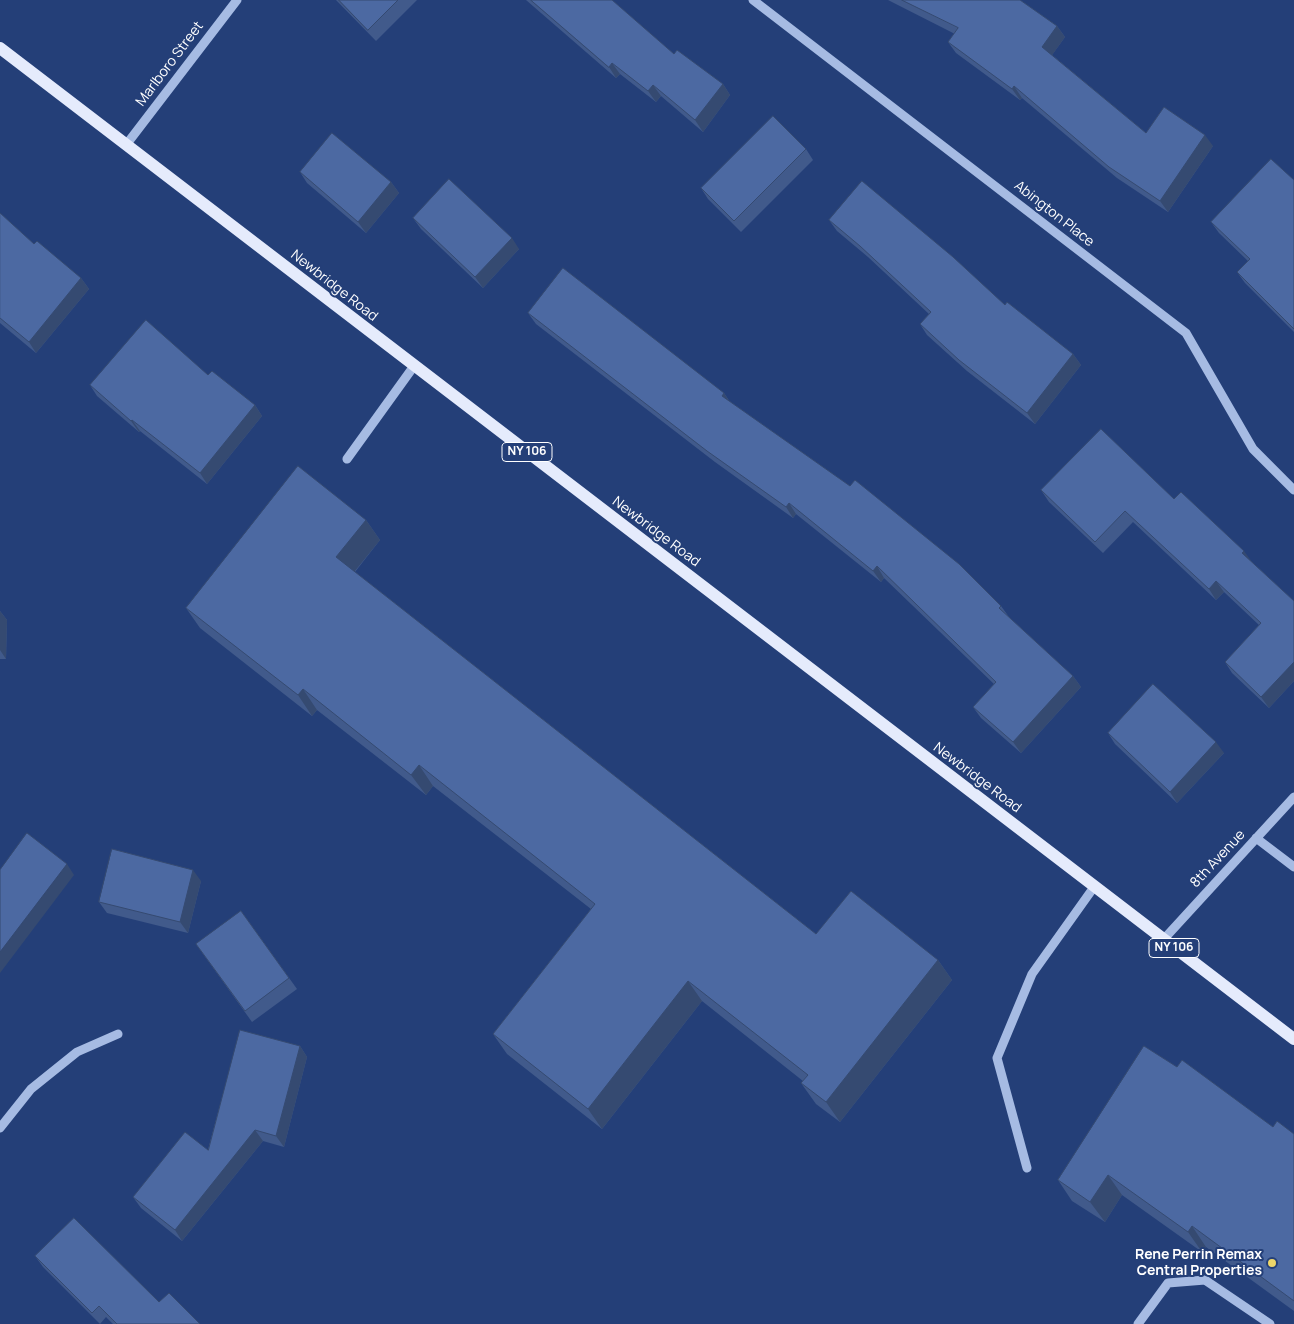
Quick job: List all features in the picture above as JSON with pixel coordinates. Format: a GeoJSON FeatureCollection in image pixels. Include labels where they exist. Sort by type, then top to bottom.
{"type":"FeatureCollection","features":[{"type":"Feature","properties":{"kind":"main road","name":"Newbridge Road"},"geometry":{"type":"LineString","coordinates":[[0,48],[1294,1039]]}},
{"type":"Feature","properties":{"kind":"street","name":"Marlboro Street"},"geometry":{"type":"LineString","coordinates":[[126,145],[237,0]]}},
{"type":"Feature","properties":{"kind":"street","name":"Abington Place"},"geometry":{"type":"LineString","coordinates":[[753,0],[1186,333],[1253,449],[1294,490]]}},
{"type":"Feature","properties":{"kind":"street"},"geometry":{"type":"LineString","coordinates":[[347,459],[414,366]]}},
{"type":"Feature","properties":{"kind":"street","name":"8th Avenue"},"geometry":{"type":"LineString","coordinates":[[1163,940],[1294,797]]}},
{"type":"Feature","properties":{"kind":"street"},"geometry":{"type":"LineString","coordinates":[[1256,838],[1294,867]]}},
{"type":"Feature","properties":{"kind":"street"},"geometry":{"type":"LineString","coordinates":[[1027,1168],[997,1058],[1032,974],[1094,887]]}},
{"type":"Feature","properties":{"kind":"street"},"geometry":{"type":"LineString","coordinates":[[0,1128],[31,1089],[76,1052],[118,1034]]}},
{"type":"Feature","properties":{"kind":"street"},"geometry":{"type":"LineString","coordinates":[[1138,1324],[1168,1283],[1205,1280],[1270,1324]]}},
{"type":"Feature","properties":{"kind":"building"},"geometry":{"type":"Polygon","coordinates":[[[339,0],[398,0],[368,30],[339,0]]]}},
{"type":"Feature","properties":{"kind":"building"},"geometry":{"type":"Polygon","coordinates":[[[531,0],[612,0],[674,54],[677,50],[723,84],[695,120],[653,85],[648,91],[612,63],[609,67],[531,0]]]}},
{"type":"Feature","properties":{"kind":"building"},"geometry":{"type":"Polygon","coordinates":[[[902,0],[1020,0],[1057,26],[1042,47],[1146,133],[1164,107],[1205,135],[1160,201],[1109,167],[1014,86],[1012,89],[948,42],[958,28],[902,0]]]}},
{"type":"Feature","properties":{"kind":"building"},"geometry":{"type":"Polygon","coordinates":[[[773,116],[806,149],[734,221],[701,188],[773,116]]]}},
{"type":"Feature","properties":{"kind":"building"},"geometry":{"type":"Polygon","coordinates":[[[332,133],[391,182],[358,222],[300,172],[332,133]]]}},
{"type":"Feature","properties":{"kind":"building"},"geometry":{"type":"Polygon","coordinates":[[[1271,159],[1294,180],[1294,329],[1237,272],[1250,259],[1211,222],[1271,159]]]}},
{"type":"Feature","properties":{"kind":"building"},"geometry":{"type":"Polygon","coordinates":[[[449,179],[512,238],[475,277],[413,218],[449,179]]]}},
{"type":"Feature","properties":{"kind":"building"},"geometry":{"type":"Polygon","coordinates":[[[862,181],[953,257],[1005,305],[1007,302],[1073,354],[1027,413],[959,360],[920,324],[931,312],[829,220],[862,181]]]}},
{"type":"Feature","properties":{"kind":"building"},"geometry":{"type":"Polygon","coordinates":[[[0,213],[34,244],[37,241],[81,278],[29,342],[0,318],[0,213]]]}},
{"type":"Feature","properties":{"kind":"building"},"geometry":{"type":"Polygon","coordinates":[[[563,268],[724,393],[722,396],[850,486],[855,480],[959,564],[1001,606],[999,608],[1073,676],[1013,742],[973,707],[996,682],[877,566],[873,571],[789,503],[786,507],[707,451],[528,313],[563,268]]]}},
{"type":"Feature","properties":{"kind":"building"},"geometry":{"type":"Polygon","coordinates":[[[146,320],[208,375],[212,371],[255,405],[200,473],[131,421],[90,385],[146,320]]]}},
{"type":"Feature","properties":{"kind":"building"},"geometry":{"type":"Polygon","coordinates":[[[1101,429],[1174,499],[1181,492],[1244,551],[1242,553],[1294,601],[1294,662],[1261,697],[1225,662],[1261,623],[1216,581],[1209,589],[1125,511],[1095,542],[1041,490],[1101,429]]]}},
{"type":"Feature","properties":{"kind":"building"},"geometry":{"type":"Polygon","coordinates":[[[298,466],[366,520],[336,557],[816,934],[851,891],[938,960],[826,1102],[801,1083],[808,1075],[688,981],[588,1109],[493,1034],[595,904],[419,765],[411,775],[303,689],[298,695],[186,608],[298,466]]]}},
{"type":"Feature","properties":{"kind":"building"},"geometry":{"type":"Polygon","coordinates":[[[1153,684],[1216,742],[1170,792],[1108,733],[1153,684]]]}},
{"type":"Feature","properties":{"kind":"building"},"geometry":{"type":"Polygon","coordinates":[[[27,833],[67,864],[0,952],[0,870],[27,833]]]}},
{"type":"Feature","properties":{"kind":"building"},"geometry":{"type":"Polygon","coordinates":[[[112,849],[193,870],[180,922],[99,902],[112,849]]]}},
{"type":"Feature","properties":{"kind":"building"},"geometry":{"type":"Polygon","coordinates":[[[241,911],[289,978],[245,1011],[196,944],[241,911]]]}},
{"type":"Feature","properties":{"kind":"building"},"geometry":{"type":"Polygon","coordinates":[[[240,1030],[300,1046],[276,1136],[255,1130],[175,1230],[133,1197],[185,1132],[208,1150],[240,1030]]]}},
{"type":"Feature","properties":{"kind":"building"},"geometry":{"type":"Polygon","coordinates":[[[1144,1046],[1177,1067],[1182,1060],[1273,1127],[1277,1121],[1294,1134],[1294,1301],[1192,1226],[1188,1232],[1108,1175],[1090,1202],[1058,1180],[1144,1046]]]}},
{"type":"Feature","properties":{"kind":"building"},"geometry":{"type":"Polygon","coordinates":[[[74,1218],[159,1302],[169,1293],[200,1324],[117,1324],[99,1306],[92,1313],[35,1256],[74,1218]]]}},
{"type":"Feature","properties":{"kind":"place","name":"Rene Perrin Remax Central Properties"},"geometry":{"type":"Point","coordinates":[1272,1263]}}]}
